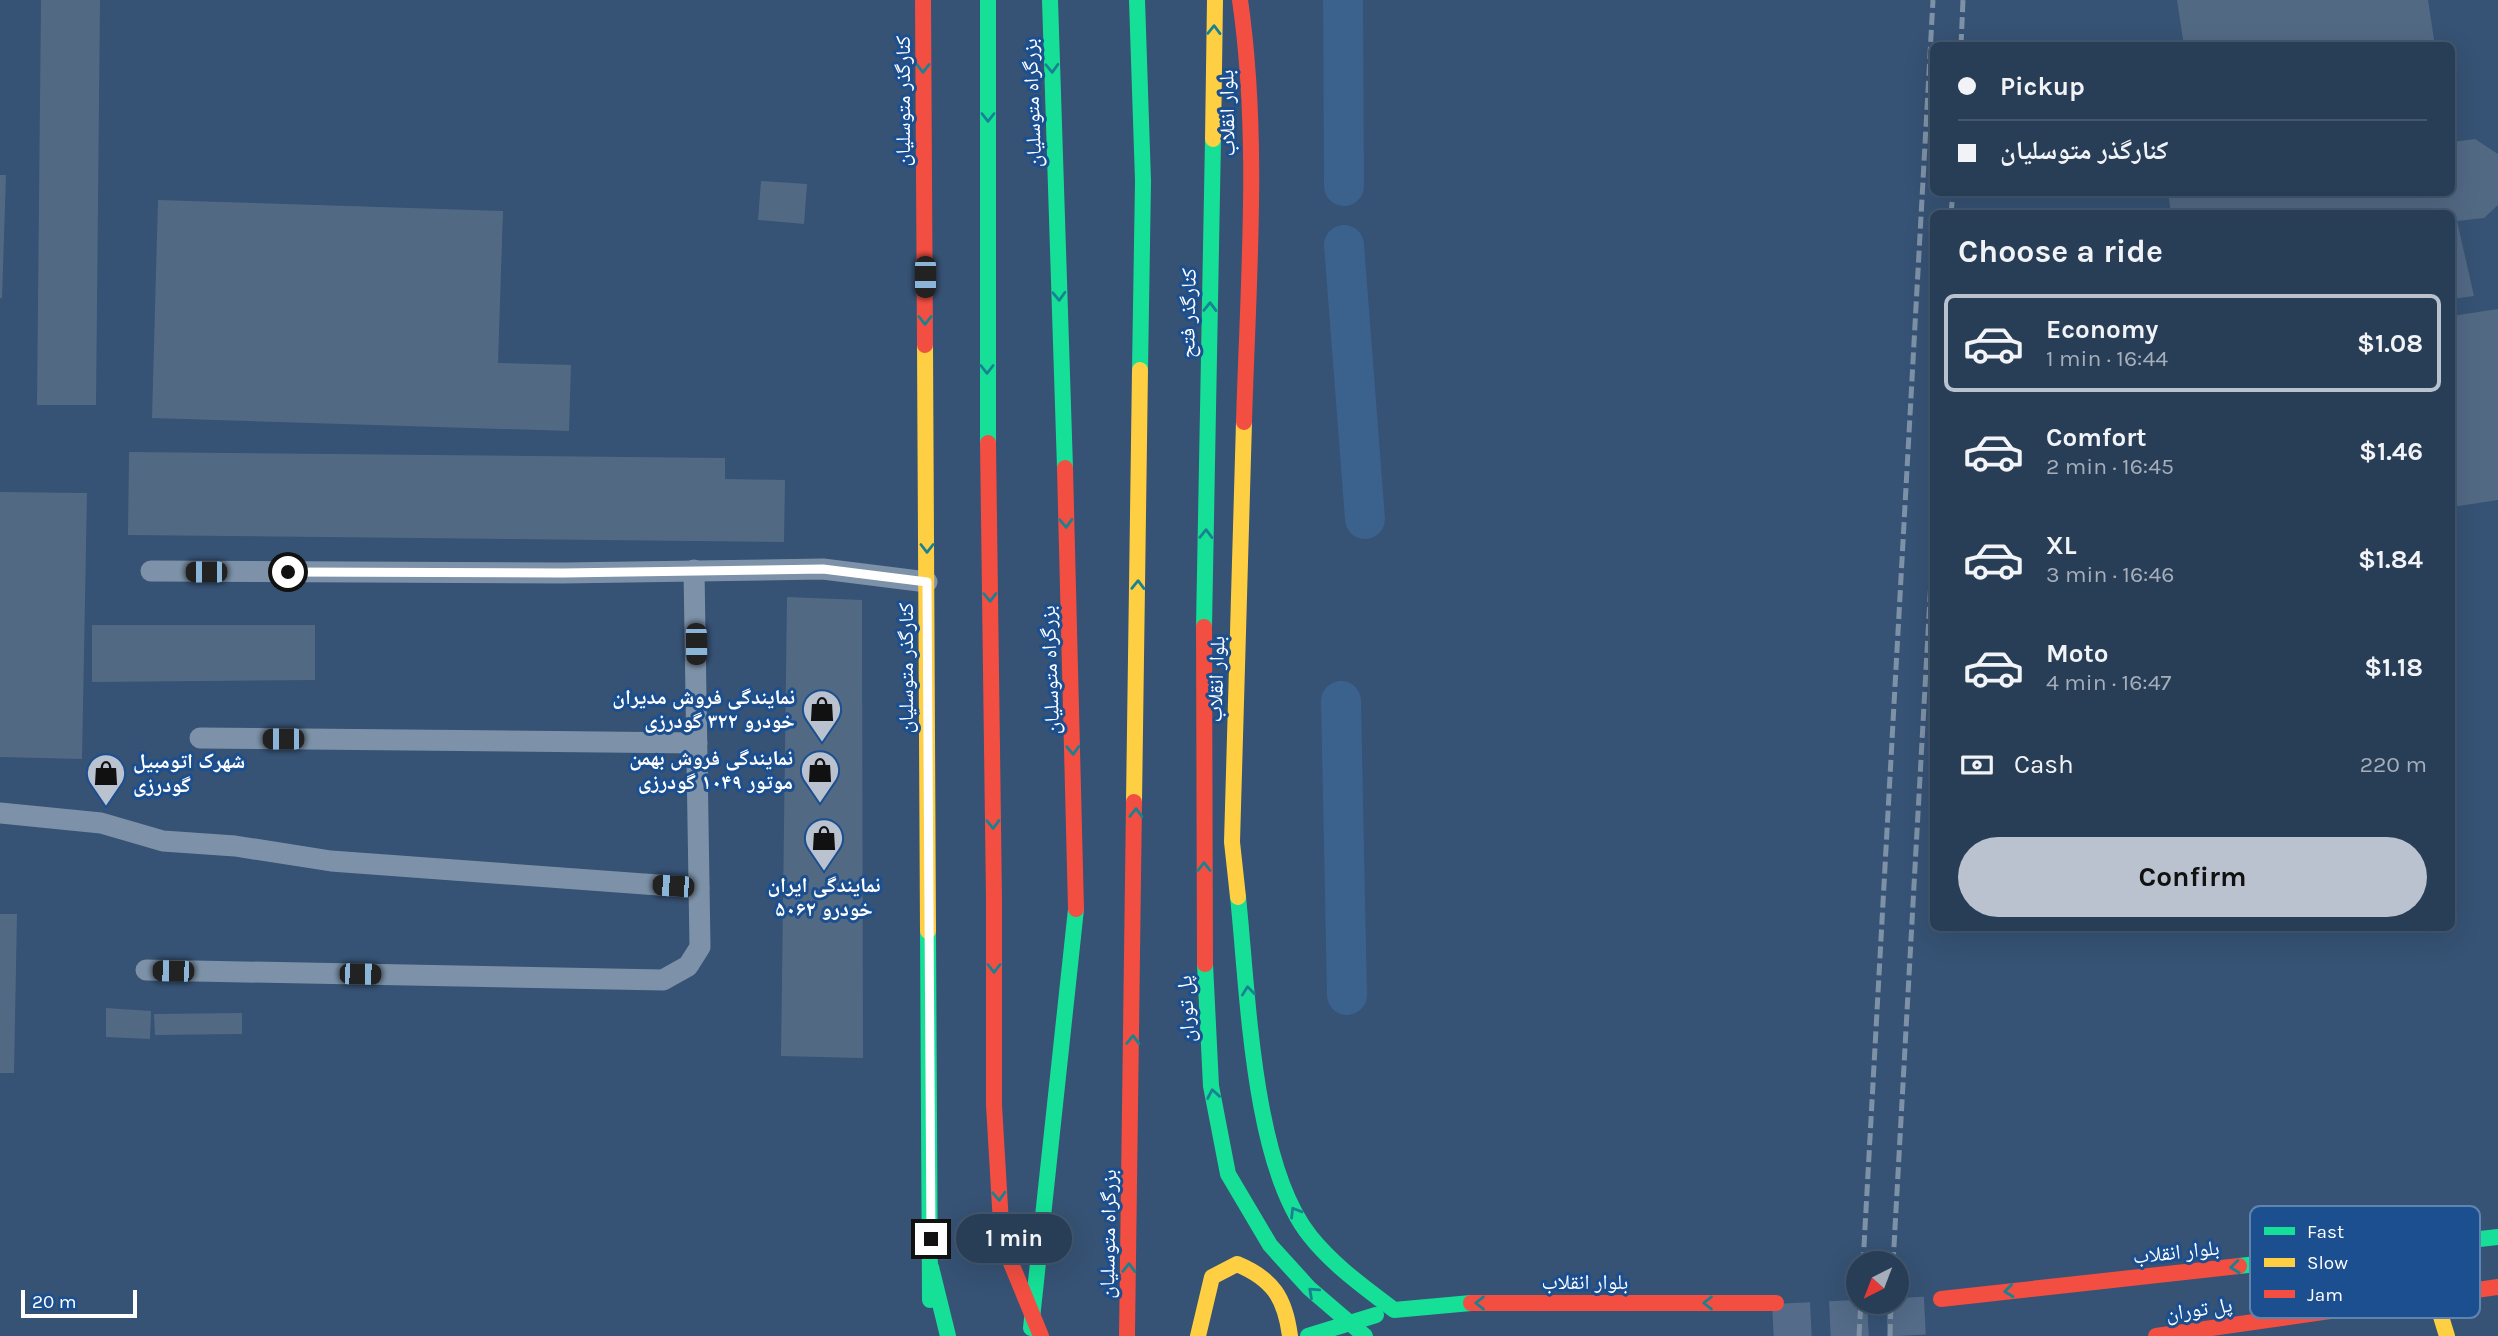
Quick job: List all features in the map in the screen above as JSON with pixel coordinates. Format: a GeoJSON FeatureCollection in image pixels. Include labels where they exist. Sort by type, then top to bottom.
{"type":"FeatureCollection","features":[{"type":"Feature","properties":{"kind":"main road","name":"کنارگذر متوسلیان"},"geometry":{"type":"LineString","coordinates":[[923,0],[930,1336]]}},
{"type":"Feature","properties":{"kind":"main road"},"geometry":{"type":"LineString","coordinates":[[988,0],[987,378],[995,900],[994,1105],[1002,1241],[1041,1336]]}},
{"type":"Feature","properties":{"kind":"main road","name":"بزرگراه متوسلیان"},"geometry":{"type":"LineString","coordinates":[[1031,1336],[1078,895],[1050,0]]}},
{"type":"Feature","properties":{"kind":"main road","name":"بزرگراه متوسلیان"},"geometry":{"type":"LineString","coordinates":[[1127,1336],[1143,181],[1137,0]]}},
{"type":"Feature","properties":{"kind":"main road","name":"کنارگذر فتح"},"geometry":{"type":"LineString","coordinates":[[1204,627],[1215,0]]}},
{"type":"Feature","properties":{"kind":"main road","name":"بلوار انقلاب"},"geometry":{"type":"LineString","coordinates":[[1240,0],[1247,49],[1250,220],[1232,842],[1257,1070],[1271,1157],[1289,1202],[1309,1235],[1340,1269],[1394,1310],[1454,1322]]}},
{"type":"Feature","properties":{"kind":"main road","name":"پل توران"},"geometry":{"type":"LineString","coordinates":[[1204,627],[1205,958],[1211,1086],[1228,1174],[1270,1245],[1309,1288],[1365,1336]]}},
{"type":"Feature","properties":{"kind":"main road","name":"بلوار انقلاب"},"geometry":{"type":"LineString","coordinates":[[2480,1239],[2498,1237]]}},
{"type":"Feature","properties":{"kind":"main road"},"geometry":{"type":"LineString","coordinates":[[1198,1336],[1212,1277],[1237,1264],[1265,1275],[1286,1304],[1290,1336]]}},
{"type":"Feature","properties":{"kind":"main road"},"geometry":{"type":"LineString","coordinates":[[931,1267],[948,1336]]}},
{"type":"Feature","properties":{"kind":"main road","name":"بلوار انقلاب"},"geometry":{"type":"LineString","coordinates":[[1993,1310],[1940,1307],[2250,1268]]}},
{"type":"Feature","properties":{"kind":"main road","name":"پل توران"},"geometry":{"type":"LineString","coordinates":[[2480,1290],[2498,1287]]}},
{"type":"Feature","properties":{"kind":"main road","name":"بلوار انقلاب"},"geometry":{"type":"LineString","coordinates":[[1308,1336],[1394,1310],[1463,1303],[1776,1303]]}},
{"type":"Feature","properties":{"kind":"main road","name":"پل توران"},"geometry":{"type":"LineString","coordinates":[[2156,1336],[2282,1318]]}},
{"type":"Feature","properties":{"kind":"main road"},"geometry":{"type":"LineString","coordinates":[[2440,1318],[2447,1336]]}},
{"type":"Feature","properties":{"kind":"lane"},"geometry":{"type":"LineString","coordinates":[[151,571],[823,569],[927,582]]}},
{"type":"Feature","properties":{"kind":"lane"},"geometry":{"type":"LineString","coordinates":[[146,970],[663,980],[688,966],[699,947],[694,570]]}},
{"type":"Feature","properties":{"kind":"lane"},"geometry":{"type":"LineString","coordinates":[[200,738],[697,743]]}},
{"type":"Feature","properties":{"kind":"lane"},"geometry":{"type":"LineString","coordinates":[[0,813],[101,824],[163,841],[235,846],[331,861],[699,888]]}},
{"type":"Feature","properties":{"kind":"building"},"geometry":{"type":"Polygon","coordinates":[[[41,0],[100,0],[96,405],[37,405],[41,0]]]}},
{"type":"Feature","properties":{"kind":"building"},"geometry":{"type":"Polygon","coordinates":[[[2177,0],[2428,0],[2434,42],[2183,42],[2177,0]]]}},
{"type":"Feature","properties":{"kind":"building"},"geometry":{"type":"Polygon","coordinates":[[[2475,139],[2498,154],[2498,205],[2484,218],[2457,221],[2474,296],[2455,299],[2455,210],[2170,210],[2169,196],[2455,196],[2455,142],[2475,139]]]}},
{"type":"Feature","properties":{"kind":"building"},"geometry":{"type":"Polygon","coordinates":[[[0,175],[6,175],[2,298],[0,298],[0,175]]]}},
{"type":"Feature","properties":{"kind":"building"},"geometry":{"type":"Polygon","coordinates":[[[761,181],[807,184],[804,224],[758,220],[761,181]]]}},
{"type":"Feature","properties":{"kind":"building"},"geometry":{"type":"Polygon","coordinates":[[[158,200],[503,211],[498,363],[571,365],[569,431],[152,418],[158,200]]]}},
{"type":"Feature","properties":{"kind":"building"},"geometry":{"type":"Polygon","coordinates":[[[2498,309],[2498,500],[2455,507],[2455,316],[2498,309]]]}},
{"type":"Feature","properties":{"kind":"building"},"geometry":{"type":"Polygon","coordinates":[[[129,452],[725,458],[725,479],[785,480],[784,542],[128,535],[129,452]]]}},
{"type":"Feature","properties":{"kind":"building"},"geometry":{"type":"Polygon","coordinates":[[[0,492],[87,493],[82,759],[0,757],[0,492]]]}},
{"type":"Feature","properties":{"kind":"building"},"geometry":{"type":"Polygon","coordinates":[[[787,597],[862,600],[863,1058],[781,1056],[787,597]]]}},
{"type":"Feature","properties":{"kind":"building"},"geometry":{"type":"Polygon","coordinates":[[[92,625],[315,625],[315,680],[92,682],[92,625]]]}},
{"type":"Feature","properties":{"kind":"building"},"geometry":{"type":"Polygon","coordinates":[[[0,914],[17,914],[14,1073],[0,1073],[0,914]]]}},
{"type":"Feature","properties":{"kind":"building"},"geometry":{"type":"Polygon","coordinates":[[[106,1008],[151,1011],[150,1039],[106,1037],[106,1008]]]}},
{"type":"Feature","properties":{"kind":"building"},"geometry":{"type":"Polygon","coordinates":[[[242,1013],[242,1034],[155,1035],[154,1014],[242,1013]]]}},
{"type":"Feature","properties":{"kind":"waterway"},"geometry":{"type":"LineString","coordinates":[[1343,0],[1344,186]]}},
{"type":"Feature","properties":{"kind":"waterway"},"geometry":{"type":"LineString","coordinates":[[1344,245],[1365,519]]}},
{"type":"Feature","properties":{"kind":"waterway"},"geometry":{"type":"LineString","coordinates":[[1341,701],[1347,995]]}},
{"type":"Feature","properties":{"kind":"tunnel"},"geometry":{"type":"LineString","coordinates":[[1773,1323],[1938,1315]]}},
{"type":"Feature","properties":{"kind":"railway"},"geometry":{"type":"LineString","coordinates":[[1931,42],[1933,0]]}},
{"type":"Feature","properties":{"kind":"railway"},"geometry":{"type":"LineString","coordinates":[[1961,42],[1963,0]]}},
{"type":"Feature","properties":{"kind":"railway"},"geometry":{"type":"LineString","coordinates":[[1864,1251],[1930,54]]}},
{"type":"Feature","properties":{"kind":"railway"},"geometry":{"type":"LineString","coordinates":[[1951,210],[1953,196]]}},
{"type":"Feature","properties":{"kind":"railway"},"geometry":{"type":"LineString","coordinates":[[1894,1251],[1930,597]]}},
{"type":"Feature","properties":{"kind":"railway"},"geometry":{"type":"LineString","coordinates":[[1859,1336],[1860,1314]]}},
{"type":"Feature","properties":{"kind":"railway"},"geometry":{"type":"LineString","coordinates":[[1890,1336],[1891,1314]]}},
{"type":"Feature","properties":{"kind":"traffic: fast"},"geometry":{"type":"LineString","coordinates":[[988,0],[988,443]]}},
{"type":"Feature","properties":{"kind":"traffic: fast"},"geometry":{"type":"LineString","coordinates":[[1050,0],[1065,468]]}},
{"type":"Feature","properties":{"kind":"traffic: fast"},"geometry":{"type":"LineString","coordinates":[[1137,0],[1143,181],[1140,370]]}},
{"type":"Feature","properties":{"kind":"traffic: fast"},"geometry":{"type":"LineString","coordinates":[[1204,627],[1213,139]]}},
{"type":"Feature","properties":{"kind":"traffic: fast"},"geometry":{"type":"LineString","coordinates":[[1238,897],[1250,1026],[1264,1122],[1276,1166],[1291,1205],[1310,1236],[1329,1257],[1394,1310],[1471,1303]]}},
{"type":"Feature","properties":{"kind":"traffic: fast"},"geometry":{"type":"LineString","coordinates":[[1031,1328],[1076,909]]}},
{"type":"Feature","properties":{"kind":"traffic: fast"},"geometry":{"type":"LineString","coordinates":[[928,931],[930,1300]]}},
{"type":"Feature","properties":{"kind":"traffic: fast"},"geometry":{"type":"LineString","coordinates":[[1205,964],[1211,1086],[1228,1174],[1270,1245],[1309,1288],[1365,1336]]}},
{"type":"Feature","properties":{"kind":"traffic: fast"},"geometry":{"type":"LineString","coordinates":[[2480,1239],[2498,1237]]}},
{"type":"Feature","properties":{"kind":"traffic: fast"},"geometry":{"type":"LineString","coordinates":[[2239,1266],[2250,1265]]}},
{"type":"Feature","properties":{"kind":"traffic: fast"},"geometry":{"type":"LineString","coordinates":[[931,1267],[948,1336]]}},
{"type":"Feature","properties":{"kind":"traffic: fast"},"geometry":{"type":"LineString","coordinates":[[1308,1336],[1376,1315]]}},
{"type":"Feature","properties":{"kind":"traffic: slow"},"geometry":{"type":"LineString","coordinates":[[1213,139],[1215,0]]}},
{"type":"Feature","properties":{"kind":"traffic: slow"},"geometry":{"type":"LineString","coordinates":[[925,345],[928,931]]}},
{"type":"Feature","properties":{"kind":"traffic: slow"},"geometry":{"type":"LineString","coordinates":[[1134,802],[1140,370]]}},
{"type":"Feature","properties":{"kind":"traffic: slow"},"geometry":{"type":"LineString","coordinates":[[1238,897],[1232,842],[1244,422]]}},
{"type":"Feature","properties":{"kind":"traffic: slow"},"geometry":{"type":"LineString","coordinates":[[1198,1336],[1212,1277],[1237,1264],[1260,1276],[1275,1291],[1285,1311],[1290,1336]]}},
{"type":"Feature","properties":{"kind":"traffic: slow"},"geometry":{"type":"LineString","coordinates":[[2441,1318],[2447,1336]]}},
{"type":"Feature","properties":{"kind":"traffic: jam"},"geometry":{"type":"LineString","coordinates":[[923,0],[925,345]]}},
{"type":"Feature","properties":{"kind":"traffic: jam"},"geometry":{"type":"LineString","coordinates":[[1240,0],[1250,104],[1251,157],[1244,422]]}},
{"type":"Feature","properties":{"kind":"traffic: jam"},"geometry":{"type":"LineString","coordinates":[[988,443],[994,900]]}},
{"type":"Feature","properties":{"kind":"traffic: jam"},"geometry":{"type":"LineString","coordinates":[[1065,468],[1076,909]]}},
{"type":"Feature","properties":{"kind":"traffic: jam"},"geometry":{"type":"LineString","coordinates":[[1204,627],[1205,964]]}},
{"type":"Feature","properties":{"kind":"traffic: jam"},"geometry":{"type":"LineString","coordinates":[[1127,1336],[1134,802]]}},
{"type":"Feature","properties":{"kind":"traffic: jam"},"geometry":{"type":"LineString","coordinates":[[994,900],[994,1105],[1002,1241],[1041,1336]]}},
{"type":"Feature","properties":{"kind":"traffic: jam"},"geometry":{"type":"LineString","coordinates":[[1941,1299],[2239,1266]]}},
{"type":"Feature","properties":{"kind":"traffic: jam"},"geometry":{"type":"LineString","coordinates":[[2480,1290],[2498,1287]]}},
{"type":"Feature","properties":{"kind":"traffic: jam"},"geometry":{"type":"LineString","coordinates":[[1471,1303],[1776,1303]]}},
{"type":"Feature","properties":{"kind":"traffic: jam"},"geometry":{"type":"LineString","coordinates":[[2156,1336],[2282,1318]]}},
{"type":"Feature","properties":{"kind":"place","name":"نمایندگی فروش مدیران خودرو ۳۲۲ گودرزی"},"geometry":{"type":"Point","coordinates":[822,743]}},
{"type":"Feature","properties":{"kind":"place","name":"نمایندگی فروش بهمن موتور ۱۰۴۹ گودرزی"},"geometry":{"type":"Point","coordinates":[820,804]}},
{"type":"Feature","properties":{"kind":"place","name":"شهرک اتومبیل گودرزی"},"geometry":{"type":"Point","coordinates":[106,807]}},
{"type":"Feature","properties":{"kind":"place","name":"نمایندگی ایران خودرو ۵۰۶۲"},"geometry":{"type":"Point","coordinates":[824,872]}},
{"type":"Feature","properties":{"kind":"route"},"geometry":{"type":"LineString","coordinates":[[288,572],[563,573],[823,569],[927,582],[931,1239]]}}]}
